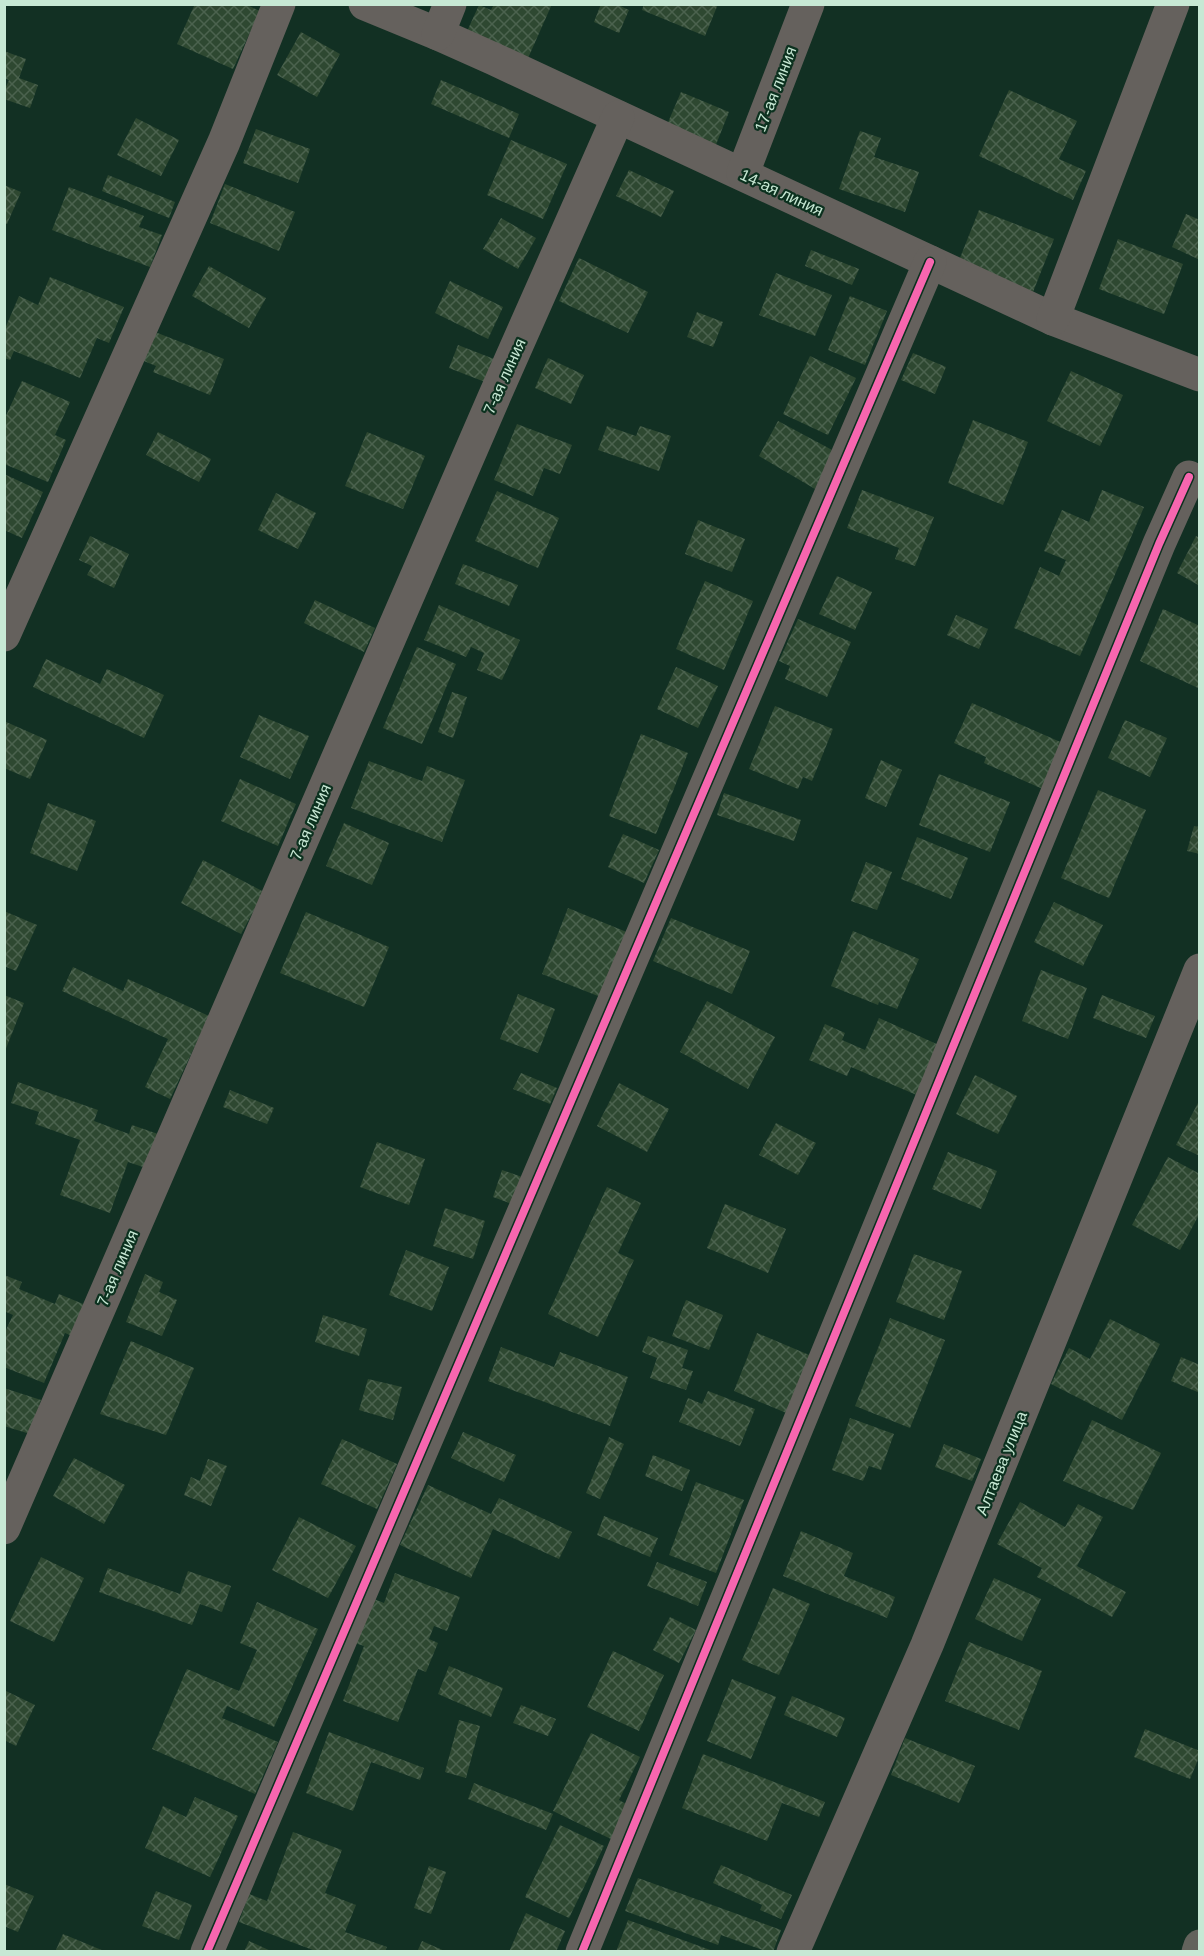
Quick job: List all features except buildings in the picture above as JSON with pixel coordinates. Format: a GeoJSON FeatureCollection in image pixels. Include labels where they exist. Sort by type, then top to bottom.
{"type":"FeatureCollection","features":[{"type":"Feature","properties":{"kind":"street"},"geometry":{"type":"LineString","coordinates":[[4,635],[224,142],[279,4]]}},
{"type":"Feature","properties":{"kind":"street","name":"14-ая линия"},"geometry":{"type":"LineString","coordinates":[[365,4],[444,19],[618,117],[1053,319],[1200,375]]}},
{"type":"Feature","properties":{"kind":"street","name":"17-ая линия"},"geometry":{"type":"LineString","coordinates":[[743,174],[808,4]]}},
{"type":"Feature","properties":{"kind":"street"},"geometry":{"type":"LineString","coordinates":[[1053,319],[1173,4]]}},
{"type":"Feature","properties":{"kind":"street","name":"7-ая линия"},"geometry":{"type":"LineString","coordinates":[[4,1528],[490,406],[618,117]]}},
{"type":"Feature","properties":{"kind":"street"},"geometry":{"type":"LineString","coordinates":[[207,1952],[930,261]]}},
{"type":"Feature","properties":{"kind":"street"},"geometry":{"type":"LineString","coordinates":[[582,1952],[1154,555],[1188,477]]}},
{"type":"Feature","properties":{"kind":"street","name":"Алтаева улица"},"geometry":{"type":"LineString","coordinates":[[793,1952],[927,1645],[1200,970]]}},
{"type":"Feature","properties":{"kind":"street"},"geometry":{"type":"LineString","coordinates":[[1198,1952],[1200,1946]]}},
{"type":"Feature","properties":{"kind":"cycle path"},"geometry":{"type":"LineString","coordinates":[[207,1952],[930,262]]}},
{"type":"Feature","properties":{"kind":"cycle path"},"geometry":{"type":"LineString","coordinates":[[582,1952],[1159,544],[1189,477]]}}]}
